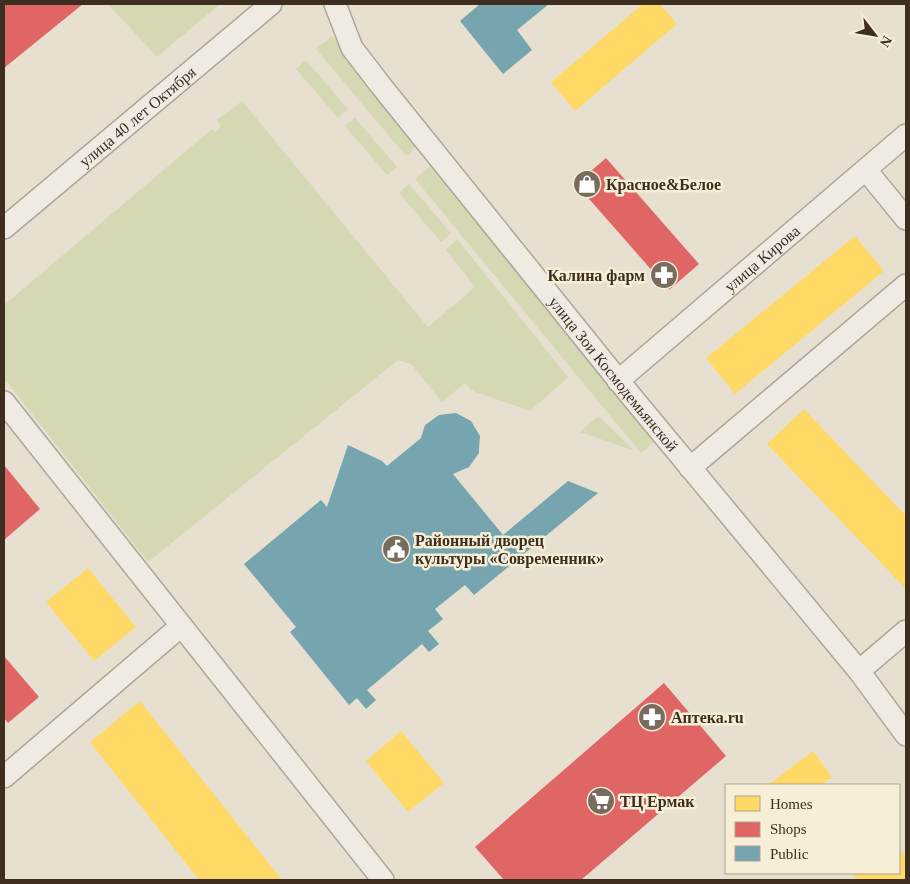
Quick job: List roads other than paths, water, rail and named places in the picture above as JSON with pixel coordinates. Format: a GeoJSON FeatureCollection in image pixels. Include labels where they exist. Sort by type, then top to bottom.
{"type":"FeatureCollection","features":[{"type":"Feature","properties":{"kind":"street","name":"улица 40 лет Октября"},"geometry":{"type":"LineString","coordinates":[[4,228],[271,4]]}},
{"type":"Feature","properties":{"kind":"street","name":"улица Зои Космодемьянской"},"geometry":{"type":"LineString","coordinates":[[335,4],[352,48],[618,381],[859,671],[906,735]]}},
{"type":"Feature","properties":{"kind":"street","name":"улица Кирова"},"geometry":{"type":"LineString","coordinates":[[618,381],[906,136]]}},
{"type":"Feature","properties":{"kind":"street"},"geometry":{"type":"LineString","coordinates":[[866,170],[906,219]]}},
{"type":"Feature","properties":{"kind":"street"},"geometry":{"type":"LineString","coordinates":[[690,468],[906,285]]}},
{"type":"Feature","properties":{"kind":"street"},"geometry":{"type":"LineString","coordinates":[[4,402],[383,880]]}},
{"type":"Feature","properties":{"kind":"street"},"geometry":{"type":"LineString","coordinates":[[4,777],[181,626]]}},
{"type":"Feature","properties":{"kind":"street"},"geometry":{"type":"LineString","coordinates":[[859,671],[906,631]]}},
{"type":"Feature","properties":{"kind":"place","name":"Красное&Белое"},"geometry":{"type":"Point","coordinates":[587,184]}},
{"type":"Feature","properties":{"kind":"place","name":"Калина фарм"},"geometry":{"type":"Point","coordinates":[664,275]}},
{"type":"Feature","properties":{"kind":"place","name":"Районный дворец культуры «Современник»"},"geometry":{"type":"Point","coordinates":[396,549]}},
{"type":"Feature","properties":{"kind":"place","name":"Аптека.ru"},"geometry":{"type":"Point","coordinates":[652,717]}},
{"type":"Feature","properties":{"kind":"place","name":"ТЦ Ермак"},"geometry":{"type":"Point","coordinates":[601,801]}}]}
